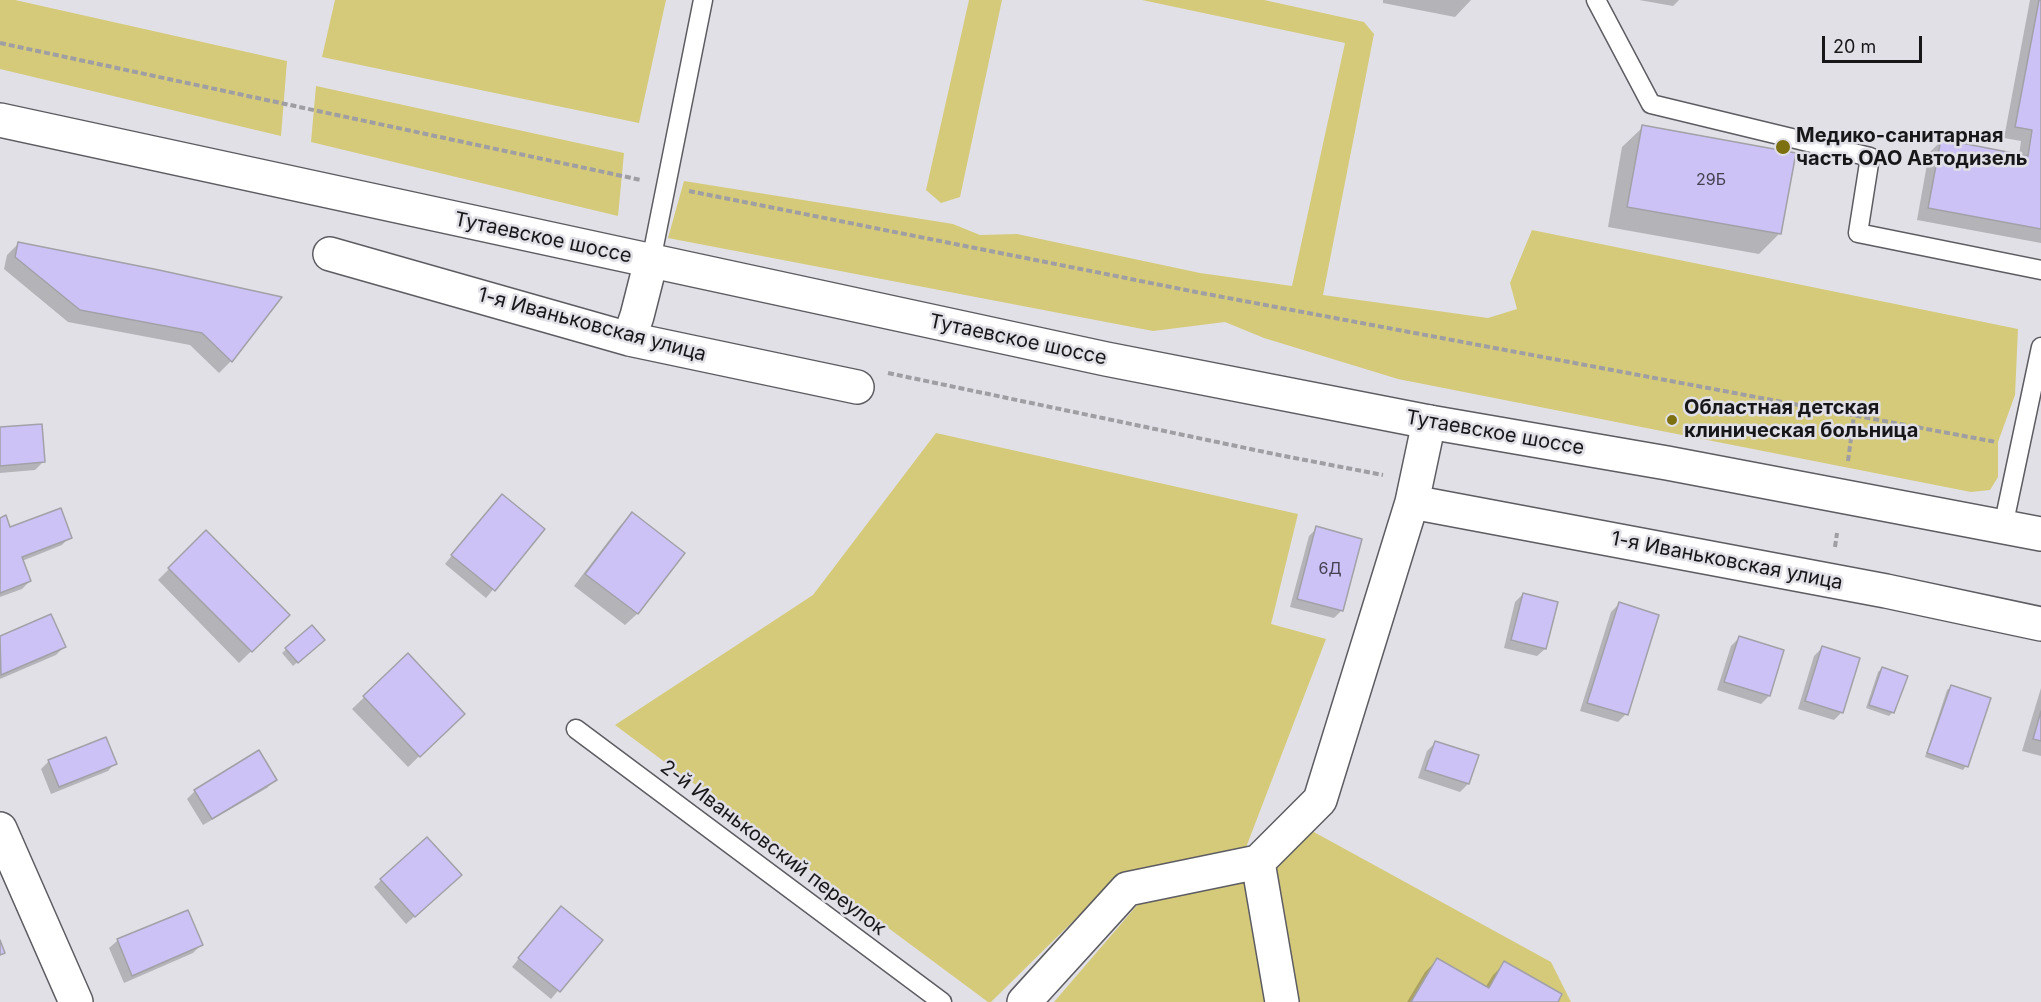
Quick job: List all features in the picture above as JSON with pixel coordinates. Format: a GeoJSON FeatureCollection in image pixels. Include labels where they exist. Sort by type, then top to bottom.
{"type":"FeatureCollection","features":[{"type":"Feature","properties":{"kind":"street","name":"Тутаевское шоссе"},"geometry":{"type":"LineString","coordinates":[[0,120],[1106,359],[1429,422],[2041,534]]}},
{"type":"Feature","properties":{"kind":"street","name":"1-я Иваньковская улица"},"geometry":{"type":"LineString","coordinates":[[330,254],[628,339],[857,387]]}},
{"type":"Feature","properties":{"kind":"street"},"geometry":{"type":"LineString","coordinates":[[628,339],[638,316],[651,261]]}},
{"type":"Feature","properties":{"kind":"street"},"geometry":{"type":"LineString","coordinates":[[1024,1002],[1127,889],[1258,861],[1320,800],[1412,502],[1429,422]]}},
{"type":"Feature","properties":{"kind":"street","name":"1-я Иваньковская улица"},"geometry":{"type":"LineString","coordinates":[[1412,502],[1886,591],[2041,624]]}},
{"type":"Feature","properties":{"kind":"street"},"geometry":{"type":"LineString","coordinates":[[0,829],[76,1002]]}},
{"type":"Feature","properties":{"kind":"street"},"geometry":{"type":"LineString","coordinates":[[1258,861],[1282,1002]]}},
{"type":"Feature","properties":{"kind":"lane"},"geometry":{"type":"LineString","coordinates":[[651,261],[702,0]]}},
{"type":"Feature","properties":{"kind":"lane"},"geometry":{"type":"LineString","coordinates":[[1596,0],[1651,104],[1870,156],[1858,233],[2041,270]]}},
{"type":"Feature","properties":{"kind":"lane"},"geometry":{"type":"LineString","coordinates":[[2003,527],[2041,347]]}},
{"type":"Feature","properties":{"kind":"lane","name":"2-й Иваньковский переулок"},"geometry":{"type":"LineString","coordinates":[[576,729],[942,1002]]}},
{"type":"Feature","properties":{"kind":"path"},"geometry":{"type":"LineString","coordinates":[[0,43],[666,186],[1196,292],[2019,446]]}},
{"type":"Feature","properties":{"kind":"path"},"geometry":{"type":"LineString","coordinates":[[1848,461],[1854,416]]}},
{"type":"Feature","properties":{"kind":"shaded area"},"geometry":{"type":"Polygon","coordinates":[[[0,0],[15,0],[287,61],[281,136],[0,69],[0,0]]]}},
{"type":"Feature","properties":{"kind":"shaded area"},"geometry":{"type":"Polygon","coordinates":[[[335,0],[666,0],[639,123],[322,57],[335,0]]]}},
{"type":"Feature","properties":{"kind":"shaded area"},"geometry":{"type":"Polygon","coordinates":[[[969,0],[1002,0],[960,197],[941,203],[926,190],[969,0]]]}},
{"type":"Feature","properties":{"kind":"shaded area"},"geometry":{"type":"Polygon","coordinates":[[[1142,0],[1264,0],[1364,22],[1374,34],[1323,295],[1488,318],[1517,309],[1510,283],[1532,230],[2018,329],[2015,395],[1998,442],[1998,477],[1990,490],[1971,492],[1398,379],[1264,338],[1225,322],[1153,331],[668,238],[684,181],[953,224],[980,235],[1017,234],[1200,273],[1292,286],[1345,43],[1142,0]]]}},
{"type":"Feature","properties":{"kind":"shaded area"},"geometry":{"type":"Polygon","coordinates":[[[316,86],[624,153],[618,216],[311,142],[316,86]]]}},
{"type":"Feature","properties":{"kind":"shaded area"},"geometry":{"type":"Polygon","coordinates":[[[936,433],[1298,514],[1271,624],[1326,639],[1245,850],[1120,875],[991,1002],[615,725],[813,595],[936,433]]]}},
{"type":"Feature","properties":{"kind":"shaded area"},"geometry":{"type":"Polygon","coordinates":[[[1292,820],[1551,962],[1571,1002],[1297,1002],[1273,868],[1292,820]]]}},
{"type":"Feature","properties":{"kind":"shaded area"},"geometry":{"type":"Polygon","coordinates":[[[1246,878],[1267,1002],[1054,1002],[1139,903],[1246,878]]]}},
{"type":"Feature","properties":{"kind":"building","name":"Медико-санитарная часть ОАО Автодизель"},"geometry":{"type":"Polygon","coordinates":[[[2039,0],[2041,0],[2041,229],[1928,208],[1941,139],[2028,156],[2032,130],[2015,127],[2039,0]]]}},
{"type":"Feature","properties":{"kind":"building"},"geometry":{"type":"Polygon","coordinates":[[[1642,125],[1796,153],[1781,234],[1627,207],[1642,125]]]}},
{"type":"Feature","properties":{"kind":"building"},"geometry":{"type":"Polygon","coordinates":[[[18,242],[282,297],[232,362],[202,333],[80,310],[15,257],[18,242]]]}},
{"type":"Feature","properties":{"kind":"building"},"geometry":{"type":"Polygon","coordinates":[[[42,424],[45,462],[0,466],[0,427],[42,424]]]}},
{"type":"Feature","properties":{"kind":"building"},"geometry":{"type":"Polygon","coordinates":[[[502,494],[545,529],[495,591],[451,555],[502,494]]]}},
{"type":"Feature","properties":{"kind":"building"},"geometry":{"type":"Polygon","coordinates":[[[61,508],[72,538],[22,557],[31,581],[0,593],[0,518],[6,515],[10,527],[61,508]]]}},
{"type":"Feature","properties":{"kind":"building"},"geometry":{"type":"Polygon","coordinates":[[[632,512],[685,553],[638,614],[585,574],[632,512]]]}},
{"type":"Feature","properties":{"kind":"building"},"geometry":{"type":"Polygon","coordinates":[[[1316,526],[1362,539],[1343,611],[1297,599],[1316,526]]]}},
{"type":"Feature","properties":{"kind":"building"},"geometry":{"type":"Polygon","coordinates":[[[206,530],[290,615],[252,652],[168,568],[206,530]]]}},
{"type":"Feature","properties":{"kind":"building"},"geometry":{"type":"Polygon","coordinates":[[[1523,593],[1558,602],[1546,649],[1511,640],[1523,593]]]}},
{"type":"Feature","properties":{"kind":"building"},"geometry":{"type":"Polygon","coordinates":[[[1619,602],[1659,615],[1628,715],[1587,703],[1619,602]]]}},
{"type":"Feature","properties":{"kind":"building"},"geometry":{"type":"Polygon","coordinates":[[[51,614],[66,647],[1,675],[0,636],[51,614]]]}},
{"type":"Feature","properties":{"kind":"building"},"geometry":{"type":"Polygon","coordinates":[[[312,625],[325,640],[298,663],[285,648],[312,625]]]}},
{"type":"Feature","properties":{"kind":"building"},"geometry":{"type":"Polygon","coordinates":[[[1739,636],[1784,650],[1770,696],[1724,682],[1739,636]]]}},
{"type":"Feature","properties":{"kind":"building"},"geometry":{"type":"Polygon","coordinates":[[[1822,646],[1860,658],[1843,713],[1805,701],[1822,646]]]}},
{"type":"Feature","properties":{"kind":"building"},"geometry":{"type":"Polygon","coordinates":[[[408,653],[465,714],[420,757],[363,696],[408,653]]]}},
{"type":"Feature","properties":{"kind":"building"},"geometry":{"type":"Polygon","coordinates":[[[1882,667],[1908,676],[1894,713],[1869,705],[1882,667]]]}},
{"type":"Feature","properties":{"kind":"building"},"geometry":{"type":"Polygon","coordinates":[[[1951,685],[1991,698],[1968,767],[1927,753],[1951,685]]]}},
{"type":"Feature","properties":{"kind":"building"},"geometry":{"type":"Polygon","coordinates":[[[2041,711],[2041,741],[2033,739],[2041,711]]]}},
{"type":"Feature","properties":{"kind":"building"},"geometry":{"type":"Polygon","coordinates":[[[106,737],[117,764],[59,787],[48,760],[106,737]]]}},
{"type":"Feature","properties":{"kind":"building"},"geometry":{"type":"Polygon","coordinates":[[[1435,741],[1479,755],[1469,784],[1425,770],[1435,741]]]}},
{"type":"Feature","properties":{"kind":"building"},"geometry":{"type":"Polygon","coordinates":[[[259,750],[277,780],[212,819],[194,790],[259,750]]]}},
{"type":"Feature","properties":{"kind":"building"},"geometry":{"type":"Polygon","coordinates":[[[427,837],[462,875],[415,917],[380,879],[427,837]]]}},
{"type":"Feature","properties":{"kind":"building"},"geometry":{"type":"Polygon","coordinates":[[[561,906],[603,940],[560,992],[518,958],[561,906]]]}},
{"type":"Feature","properties":{"kind":"building"},"geometry":{"type":"Polygon","coordinates":[[[188,910],[203,945],[132,976],[117,939],[188,910]]]}},
{"type":"Feature","properties":{"kind":"building"},"geometry":{"type":"Polygon","coordinates":[[[0,940],[5,953],[0,955],[0,940]]]}},
{"type":"Feature","properties":{"kind":"building"},"geometry":{"type":"Polygon","coordinates":[[[1437,958],[1489,988],[1504,961],[1562,994],[1558,1002],[1411,1002],[1437,958]]]}},
{"type":"Feature","properties":{"kind":"place","name":"Медико-санитарная часть ОАО Автодизель"},"geometry":{"type":"Point","coordinates":[1783,147]}},
{"type":"Feature","properties":{"kind":"place","name":"Областная детская клиническая больница"},"geometry":{"type":"Point","coordinates":[1672,420]}}]}
